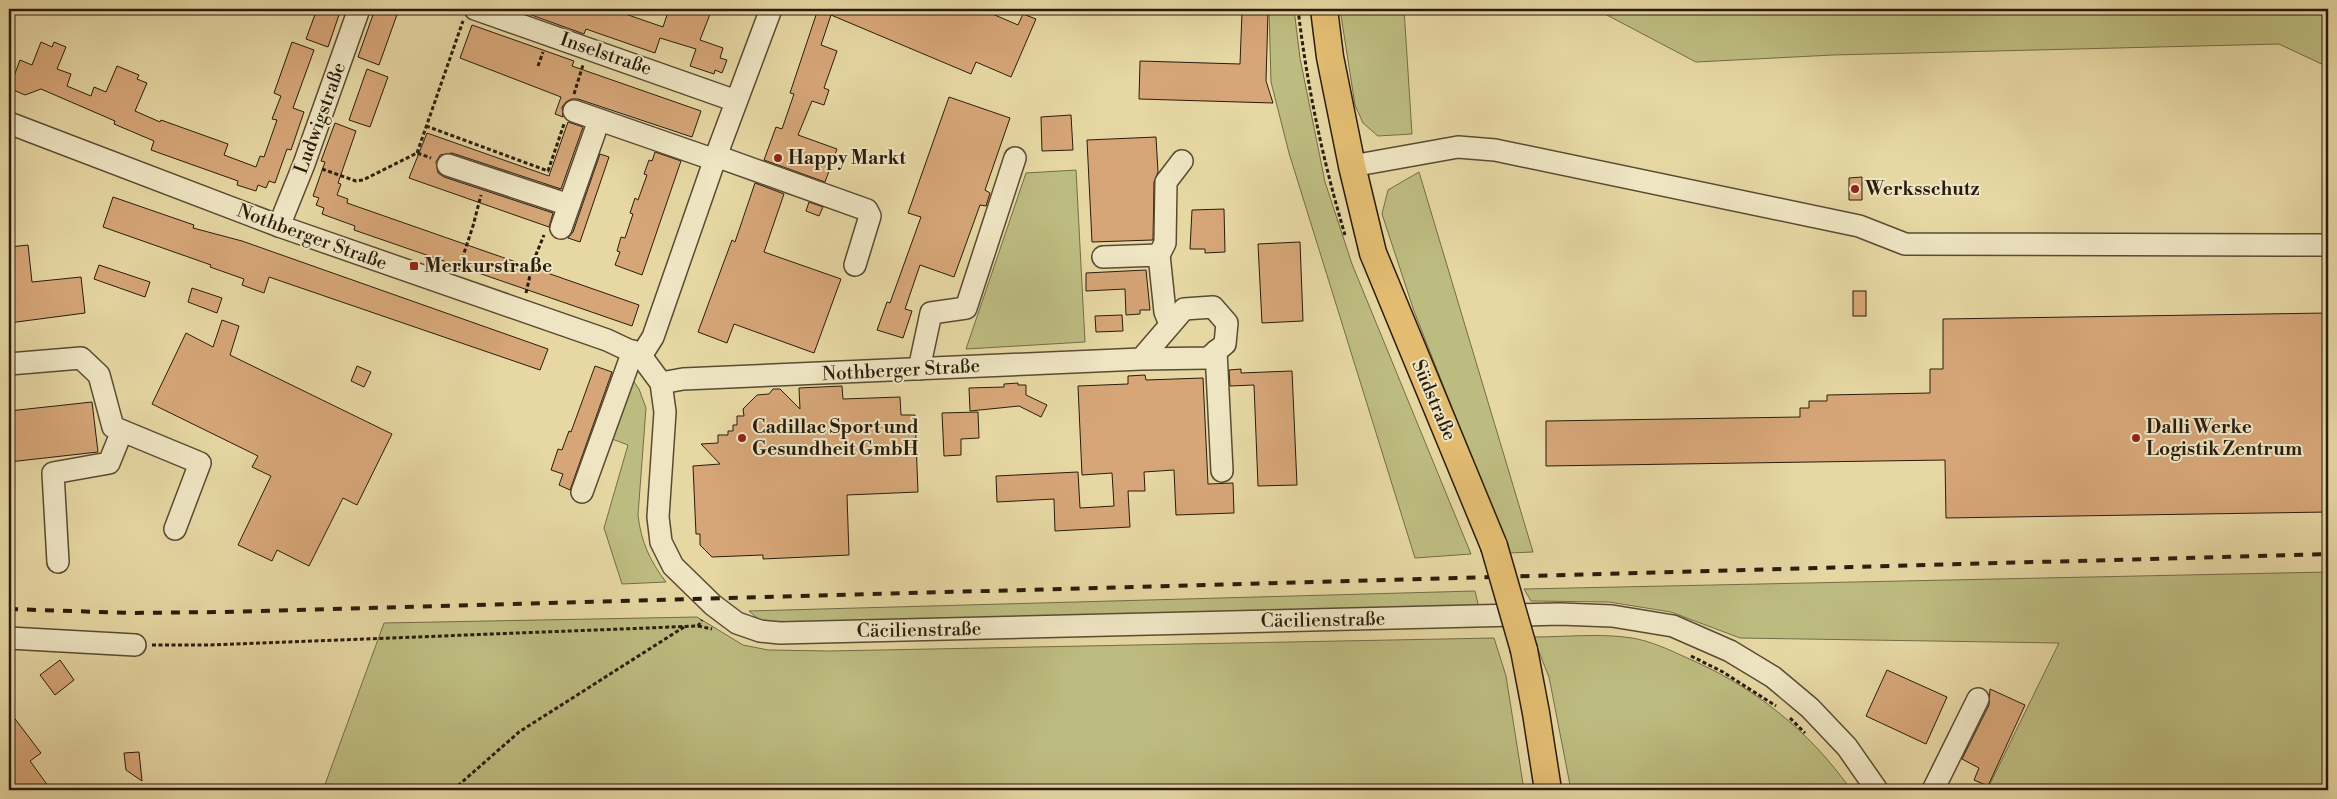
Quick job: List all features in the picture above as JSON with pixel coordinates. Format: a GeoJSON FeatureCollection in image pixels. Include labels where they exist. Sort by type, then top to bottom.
{"type":"FeatureCollection","features":[{"type":"Feature","properties":{"kind":"main road","name":"Südstraße"},"geometry":{"type":"LineString","coordinates":[[1324,9],[1330,57],[1352,166],[1373,253],[1494,546],[1524,650],[1548,790]]}},
{"type":"Feature","properties":{"kind":"street","name":"Ludwigstraße"},"geometry":{"type":"LineString","coordinates":[[279,226],[304,164],[359,9]]}},
{"type":"Feature","properties":{"kind":"street"},"geometry":{"type":"LineString","coordinates":[[582,492],[637,354],[653,337],[715,158],[771,9]]}},
{"type":"Feature","properties":{"kind":"street","name":"Inselstraße"},"geometry":{"type":"LineString","coordinates":[[469,13],[589,49],[736,100]]}},
{"type":"Feature","properties":{"kind":"street"},"geometry":{"type":"LineString","coordinates":[[571,110],[867,210],[870,216],[855,265]]}},
{"type":"Feature","properties":{"kind":"street"},"geometry":{"type":"LineString","coordinates":[[561,228],[599,120]]}},
{"type":"Feature","properties":{"kind":"street","name":"Nothberger Straße"},"geometry":{"type":"LineString","coordinates":[[9,123],[279,226],[453,286],[637,354]]}},
{"type":"Feature","properties":{"kind":"street"},"geometry":{"type":"LineString","coordinates":[[1352,166],[1458,146],[1495,150],[1866,227],[1905,244],[2328,246]]}},
{"type":"Feature","properties":{"kind":"street"},"geometry":{"type":"LineString","coordinates":[[919,369],[931,313],[966,308],[1015,158]]}},
{"type":"Feature","properties":{"kind":"street"},"geometry":{"type":"LineString","coordinates":[[1170,324],[1164,312],[1159,255],[1165,243],[1166,182],[1182,160]]}},
{"type":"Feature","properties":{"kind":"street"},"geometry":{"type":"LineString","coordinates":[[448,165],[569,205]]}},
{"type":"Feature","properties":{"kind":"street"},"geometry":{"type":"LineString","coordinates":[[1103,257],[1159,255]]}},
{"type":"Feature","properties":{"kind":"street"},"geometry":{"type":"LineString","coordinates":[[1141,359],[1184,309],[1213,307],[1227,323],[1225,344],[1216,351],[1222,471]]}},
{"type":"Feature","properties":{"kind":"street","name":"Nothberger Straße"},"geometry":{"type":"LineString","coordinates":[[661,383],[683,380],[919,369],[1141,359],[1208,358],[1216,351]]}},
{"type":"Feature","properties":{"kind":"street"},"geometry":{"type":"LineString","coordinates":[[637,354],[661,383],[665,412],[658,517],[661,542],[673,566],[713,605]]}},
{"type":"Feature","properties":{"kind":"street"},"geometry":{"type":"LineString","coordinates":[[9,364],[81,358],[99,375],[113,427],[200,463],[175,529]]}},
{"type":"Feature","properties":{"kind":"street"},"geometry":{"type":"LineString","coordinates":[[58,562],[53,473],[109,463],[122,431]]}},
{"type":"Feature","properties":{"kind":"street","name":"Cäcilienstraße"},"geometry":{"type":"LineString","coordinates":[[713,605],[737,622],[760,631],[780,633],[1560,614],[1612,616],[1673,626],[1730,651],[1773,677],[1810,708],[1847,747],[1877,790]]}},
{"type":"Feature","properties":{"kind":"street"},"geometry":{"type":"LineString","coordinates":[[9,638],[135,645]]}},
{"type":"Feature","properties":{"kind":"street"},"geometry":{"type":"LineString","coordinates":[[1933,790],[1978,698]]}},
{"type":"Feature","properties":{"kind":"path"},"geometry":{"type":"LineString","coordinates":[[335,174],[356,181],[363,180],[417,153],[469,13]]}},
{"type":"Feature","properties":{"kind":"path"},"geometry":{"type":"LineString","coordinates":[[426,126],[548,171],[571,110],[589,49]]}},
{"type":"Feature","properties":{"kind":"path"},"geometry":{"type":"LineString","coordinates":[[417,153],[448,165]]}},
{"type":"Feature","properties":{"kind":"path"},"geometry":{"type":"LineString","coordinates":[[453,286],[468,245],[486,178]]}},
{"type":"Feature","properties":{"kind":"path"},"geometry":{"type":"LineString","coordinates":[[531,276],[533,262],[546,230],[561,228]]}},
{"type":"Feature","properties":{"kind":"path"},"geometry":{"type":"LineString","coordinates":[[698,626],[713,605]]}},
{"type":"Feature","properties":{"kind":"path"},"geometry":{"type":"LineString","coordinates":[[453,790],[519,732],[684,626]]}},
{"type":"Feature","properties":{"kind":"path"},"geometry":{"type":"LineString","coordinates":[[135,645],[210,645],[684,626],[698,626],[718,630]]}},
{"type":"Feature","properties":{"kind":"path"},"geometry":{"type":"LineString","coordinates":[[1683,652],[1723,672],[1777,707]]}},
{"type":"Feature","properties":{"kind":"path"},"geometry":{"type":"LineString","coordinates":[[1784,712],[1810,738]]}},
{"type":"Feature","properties":{"kind":"shaded area"},"geometry":{"type":"Polygon","coordinates":[[[1269,9],[1294,9],[1300,58],[1325,182],[1352,264],[1471,554],[1415,558],[1289,153],[1271,82],[1269,9]]]}},
{"type":"Feature","properties":{"kind":"shaded area"},"geometry":{"type":"Polygon","coordinates":[[[1340,9],[1404,9],[1412,134],[1378,136],[1363,123],[1355,105],[1340,9]]]}},
{"type":"Feature","properties":{"kind":"shaded area"},"geometry":{"type":"Polygon","coordinates":[[[1602,9],[2328,9],[2328,67],[2279,44],[1833,55],[1696,62],[1603,13],[1602,9]]]}},
{"type":"Feature","properties":{"kind":"shaded area"},"geometry":{"type":"Polygon","coordinates":[[[1076,170],[1085,342],[966,349],[1026,173],[1076,170]]]}},
{"type":"Feature","properties":{"kind":"shaded area"},"geometry":{"type":"Polygon","coordinates":[[[1419,172],[1533,552],[1509,553],[1414,311],[1382,214],[1388,190],[1419,172]]]}},
{"type":"Feature","properties":{"kind":"shaded area"},"geometry":{"type":"Polygon","coordinates":[[[630,376],[639,389],[646,408],[638,515],[639,525],[647,551],[666,582],[622,584],[604,528],[628,445],[612,439],[630,376]]]}},
{"type":"Feature","properties":{"kind":"shaded area"},"geometry":{"type":"Polygon","coordinates":[[[2328,572],[2328,790],[1987,790],[2059,643],[1740,638],[1671,612],[1609,602],[1531,601],[1524,589],[2328,572]]]}},
{"type":"Feature","properties":{"kind":"shaded area"},"geometry":{"type":"Polygon","coordinates":[[[1475,591],[1479,608],[764,624],[749,611],[1475,591]]]}},
{"type":"Feature","properties":{"kind":"shaded area"},"geometry":{"type":"Polygon","coordinates":[[[697,617],[743,645],[768,650],[829,651],[1494,638],[1506,676],[1524,790],[323,790],[384,623],[697,617]]]}},
{"type":"Feature","properties":{"kind":"shaded area"},"geometry":{"type":"Polygon","coordinates":[[[1595,635],[1632,638],[1672,651],[1710,669],[1756,696],[1798,729],[1835,768],[1851,790],[1571,790],[1549,677],[1533,637],[1595,635]]]}},
{"type":"Feature","properties":{"kind":"building"},"geometry":{"type":"Polygon","coordinates":[[[317,9],[341,9],[328,47],[306,39],[317,9]]]}},
{"type":"Feature","properties":{"kind":"building"},"geometry":{"type":"Polygon","coordinates":[[[375,9],[399,9],[379,65],[358,57],[375,9]]]}},
{"type":"Feature","properties":{"kind":"building"},"geometry":{"type":"Polygon","coordinates":[[[515,9],[611,9],[663,27],[669,9],[712,9],[700,40],[723,48],[720,58],[727,60],[722,73],[715,70],[714,74],[690,66],[696,49],[660,38],[655,53],[586,29],[584,34],[515,9]]]}},
{"type":"Feature","properties":{"kind":"building"},"geometry":{"type":"Polygon","coordinates":[[[818,9],[981,9],[1018,25],[1023,14],[1036,19],[1011,77],[976,62],[971,74],[831,15],[821,45],[837,51],[824,88],[829,90],[824,105],[812,101],[798,135],[837,149],[825,182],[764,160],[776,127],[782,129],[794,94],[790,93],[818,9]]]}},
{"type":"Feature","properties":{"kind":"building"},"geometry":{"type":"Polygon","coordinates":[[[1242,12],[1268,12],[1266,81],[1273,103],[1139,99],[1140,61],[1240,64],[1242,12]]]}},
{"type":"Feature","properties":{"kind":"building"},"geometry":{"type":"Polygon","coordinates":[[[472,25],[574,61],[572,66],[701,111],[692,137],[578,99],[571,99],[566,102],[562,107],[563,117],[555,114],[561,97],[460,58],[472,25]]]}},
{"type":"Feature","properties":{"kind":"building"},"geometry":{"type":"Polygon","coordinates":[[[41,42],[52,47],[54,42],[66,47],[57,69],[71,74],[67,86],[91,96],[94,87],[106,92],[117,66],[139,75],[137,79],[147,83],[135,111],[160,122],[161,120],[228,144],[224,155],[256,167],[260,156],[264,157],[277,120],[272,119],[281,96],[274,93],[292,42],[314,50],[293,108],[304,112],[291,150],[287,149],[275,183],[269,181],[266,188],[258,185],[256,191],[237,185],[238,181],[151,150],[154,141],[114,124],[115,121],[41,89],[25,95],[9,88],[9,75],[14,76],[20,60],[32,65],[41,42]]]}},
{"type":"Feature","properties":{"kind":"building"},"geometry":{"type":"Polygon","coordinates":[[[367,69],[388,77],[370,127],[349,120],[367,69]]]}},
{"type":"Feature","properties":{"kind":"building"},"geometry":{"type":"Polygon","coordinates":[[[949,97],[1010,118],[985,190],[990,193],[986,206],[980,205],[954,277],[920,265],[905,309],[912,311],[903,338],[877,330],[887,302],[890,303],[921,217],[908,213],[949,97]]]}},
{"type":"Feature","properties":{"kind":"building"},"geometry":{"type":"Polygon","coordinates":[[[1071,115],[1073,150],[1042,151],[1041,117],[1071,115]]]}},
{"type":"Feature","properties":{"kind":"building"},"geometry":{"type":"Polygon","coordinates":[[[568,122],[583,127],[561,189],[452,153],[440,155],[436,162],[438,173],[444,177],[553,213],[549,227],[409,178],[427,133],[549,176],[568,122]]]}},
{"type":"Feature","properties":{"kind":"building"},"geometry":{"type":"Polygon","coordinates":[[[335,123],[356,131],[338,183],[341,184],[337,195],[348,199],[347,203],[639,305],[632,326],[354,230],[355,226],[322,214],[324,208],[316,205],[319,198],[313,196],[325,162],[321,161],[335,123]]]}},
{"type":"Feature","properties":{"kind":"building"},"geometry":{"type":"Polygon","coordinates":[[[1156,137],[1158,172],[1154,182],[1153,240],[1092,242],[1087,140],[1156,137]]]}},
{"type":"Feature","properties":{"kind":"building"},"geometry":{"type":"Polygon","coordinates":[[[655,152],[681,161],[642,275],[615,265],[620,252],[617,251],[621,237],[625,238],[633,214],[630,213],[635,198],[638,200],[647,175],[644,174],[649,160],[652,161],[655,152]]]}},
{"type":"Feature","properties":{"kind":"building"},"geometry":{"type":"Polygon","coordinates":[[[600,154],[609,157],[580,242],[568,238],[573,232],[600,154]]]}},
{"type":"Feature","properties":{"kind":"building","name":"Werksschutz"},"geometry":{"type":"Polygon","coordinates":[[[1862,177],[1862,200],[1849,200],[1849,178],[1862,177]]]}},
{"type":"Feature","properties":{"kind":"building"},"geometry":{"type":"Polygon","coordinates":[[[755,183],[784,194],[764,252],[841,279],[814,353],[734,324],[727,343],[698,332],[732,240],[735,242],[755,183]]]}},
{"type":"Feature","properties":{"kind":"building"},"geometry":{"type":"Polygon","coordinates":[[[113,197],[194,225],[193,228],[242,241],[548,349],[540,370],[269,277],[264,293],[242,285],[244,279],[210,267],[211,265],[103,227],[113,197]]]}},
{"type":"Feature","properties":{"kind":"building"},"geometry":{"type":"Polygon","coordinates":[[[809,202],[823,207],[819,216],[806,211],[809,202]]]}},
{"type":"Feature","properties":{"kind":"building"},"geometry":{"type":"Polygon","coordinates":[[[1224,209],[1225,252],[1205,253],[1205,249],[1190,249],[1192,210],[1224,209]]]}},
{"type":"Feature","properties":{"kind":"building"},"geometry":{"type":"Polygon","coordinates":[[[1300,242],[1303,321],[1262,323],[1258,244],[1300,242]]]}},
{"type":"Feature","properties":{"kind":"building"},"geometry":{"type":"Polygon","coordinates":[[[28,245],[32,282],[81,277],[85,313],[9,323],[9,247],[28,245]]]}},
{"type":"Feature","properties":{"kind":"building"},"geometry":{"type":"Polygon","coordinates":[[[99,265],[150,282],[145,297],[94,279],[99,265]]]}},
{"type":"Feature","properties":{"kind":"building"},"geometry":{"type":"Polygon","coordinates":[[[1146,270],[1150,310],[1140,310],[1140,314],[1126,315],[1125,289],[1086,291],[1086,273],[1146,270]]]}},
{"type":"Feature","properties":{"kind":"building"},"geometry":{"type":"Polygon","coordinates":[[[192,288],[222,298],[217,313],[188,302],[192,288]]]}},
{"type":"Feature","properties":{"kind":"building"},"geometry":{"type":"Polygon","coordinates":[[[1853,291],[1866,291],[1866,316],[1853,316],[1853,291]]]}},
{"type":"Feature","properties":{"kind":"building","name":"Dalli Werke Logistik Zentrum"},"geometry":{"type":"Polygon","coordinates":[[[2328,313],[2328,512],[1946,518],[1945,460],[1546,466],[1546,421],[1800,417],[1800,408],[1809,408],[1809,401],[1827,401],[1827,395],[1930,393],[1930,369],[1943,369],[1943,319],[2328,313]]]}},
{"type":"Feature","properties":{"kind":"building"},"geometry":{"type":"Polygon","coordinates":[[[1122,315],[1123,331],[1096,332],[1095,316],[1122,315]]]}},
{"type":"Feature","properties":{"kind":"building"},"geometry":{"type":"Polygon","coordinates":[[[222,320],[239,326],[230,355],[392,434],[357,505],[343,498],[309,566],[277,550],[272,561],[238,545],[271,476],[252,467],[258,456],[152,404],[186,333],[213,347],[222,320]]]}},
{"type":"Feature","properties":{"kind":"building"},"geometry":{"type":"Polygon","coordinates":[[[357,366],[371,372],[364,387],[351,381],[357,366]]]}},
{"type":"Feature","properties":{"kind":"building"},"geometry":{"type":"Polygon","coordinates":[[[595,366],[612,372],[570,490],[559,485],[563,474],[551,470],[558,449],[562,450],[569,431],[571,432],[595,366]]]}},
{"type":"Feature","properties":{"kind":"building"},"geometry":{"type":"Polygon","coordinates":[[[1241,369],[1241,373],[1292,371],[1297,485],[1258,486],[1254,385],[1230,386],[1229,370],[1241,369]]]}},
{"type":"Feature","properties":{"kind":"building"},"geometry":{"type":"Polygon","coordinates":[[[1145,375],[1146,380],[1203,378],[1208,484],[1233,483],[1234,513],[1176,515],[1174,470],[1144,472],[1145,491],[1128,491],[1130,527],[1055,531],[1054,499],[997,502],[996,476],[1078,472],[1080,508],[1114,506],[1112,473],[1082,475],[1078,386],[1128,384],[1128,376],[1145,375]]]}},
{"type":"Feature","properties":{"kind":"building"},"geometry":{"type":"Polygon","coordinates":[[[1018,383],[1018,385],[1026,385],[1026,395],[1047,405],[1041,417],[1019,406],[970,411],[969,388],[1004,387],[1004,384],[1018,383]]]}},
{"type":"Feature","properties":{"kind":"building"},"geometry":{"type":"Polygon","coordinates":[[[842,386],[843,399],[900,397],[901,415],[915,415],[918,492],[847,495],[849,555],[763,559],[763,555],[712,557],[700,545],[700,534],[696,534],[693,466],[720,464],[701,444],[718,443],[718,435],[728,435],[728,431],[733,431],[733,425],[737,425],[737,416],[744,416],[743,409],[757,395],[769,394],[773,389],[780,389],[800,409],[799,388],[842,386]]]}},
{"type":"Feature","properties":{"kind":"building"},"geometry":{"type":"Polygon","coordinates":[[[92,402],[98,452],[9,462],[9,411],[92,402]]]}},
{"type":"Feature","properties":{"kind":"building"},"geometry":{"type":"Polygon","coordinates":[[[978,412],[979,438],[961,439],[961,455],[944,456],[942,413],[978,412]]]}},
{"type":"Feature","properties":{"kind":"building"},"geometry":{"type":"Polygon","coordinates":[[[60,660],[74,680],[55,695],[40,675],[60,660]]]}},
{"type":"Feature","properties":{"kind":"building"},"geometry":{"type":"Polygon","coordinates":[[[1887,670],[1947,697],[1926,744],[1866,716],[1887,670]]]}},
{"type":"Feature","properties":{"kind":"building"},"geometry":{"type":"Polygon","coordinates":[[[1990,689],[2025,705],[1988,786],[1974,780],[1979,768],[1962,759],[1989,705],[1990,689]]]}},
{"type":"Feature","properties":{"kind":"building"},"geometry":{"type":"Polygon","coordinates":[[[9,711],[41,753],[30,761],[51,790],[9,790],[9,711]]]}},
{"type":"Feature","properties":{"kind":"building"},"geometry":{"type":"Polygon","coordinates":[[[139,752],[142,781],[126,770],[124,753],[139,752]]]}},
{"type":"Feature","properties":{"kind":"railway"},"geometry":{"type":"LineString","coordinates":[[9,609],[131,613],[223,612],[2328,554]]}},
{"type":"Feature","properties":{"kind":"place","name":"Happy Markt"},"geometry":{"type":"Point","coordinates":[778,158]}},
{"type":"Feature","properties":{"kind":"place","name":"Werksschutz"},"geometry":{"type":"Point","coordinates":[1855,189]}},
{"type":"Feature","properties":{"kind":"place","name":"Merkurstraße"},"geometry":{"type":"Point","coordinates":[414,266]}},
{"type":"Feature","properties":{"kind":"place","name":"Cadillac Sport und Gesundheit GmbH"},"geometry":{"type":"Point","coordinates":[742,438]}},
{"type":"Feature","properties":{"kind":"place","name":"Dalli Werke Logistik Zentrum"},"geometry":{"type":"Point","coordinates":[2136,438]}}]}
